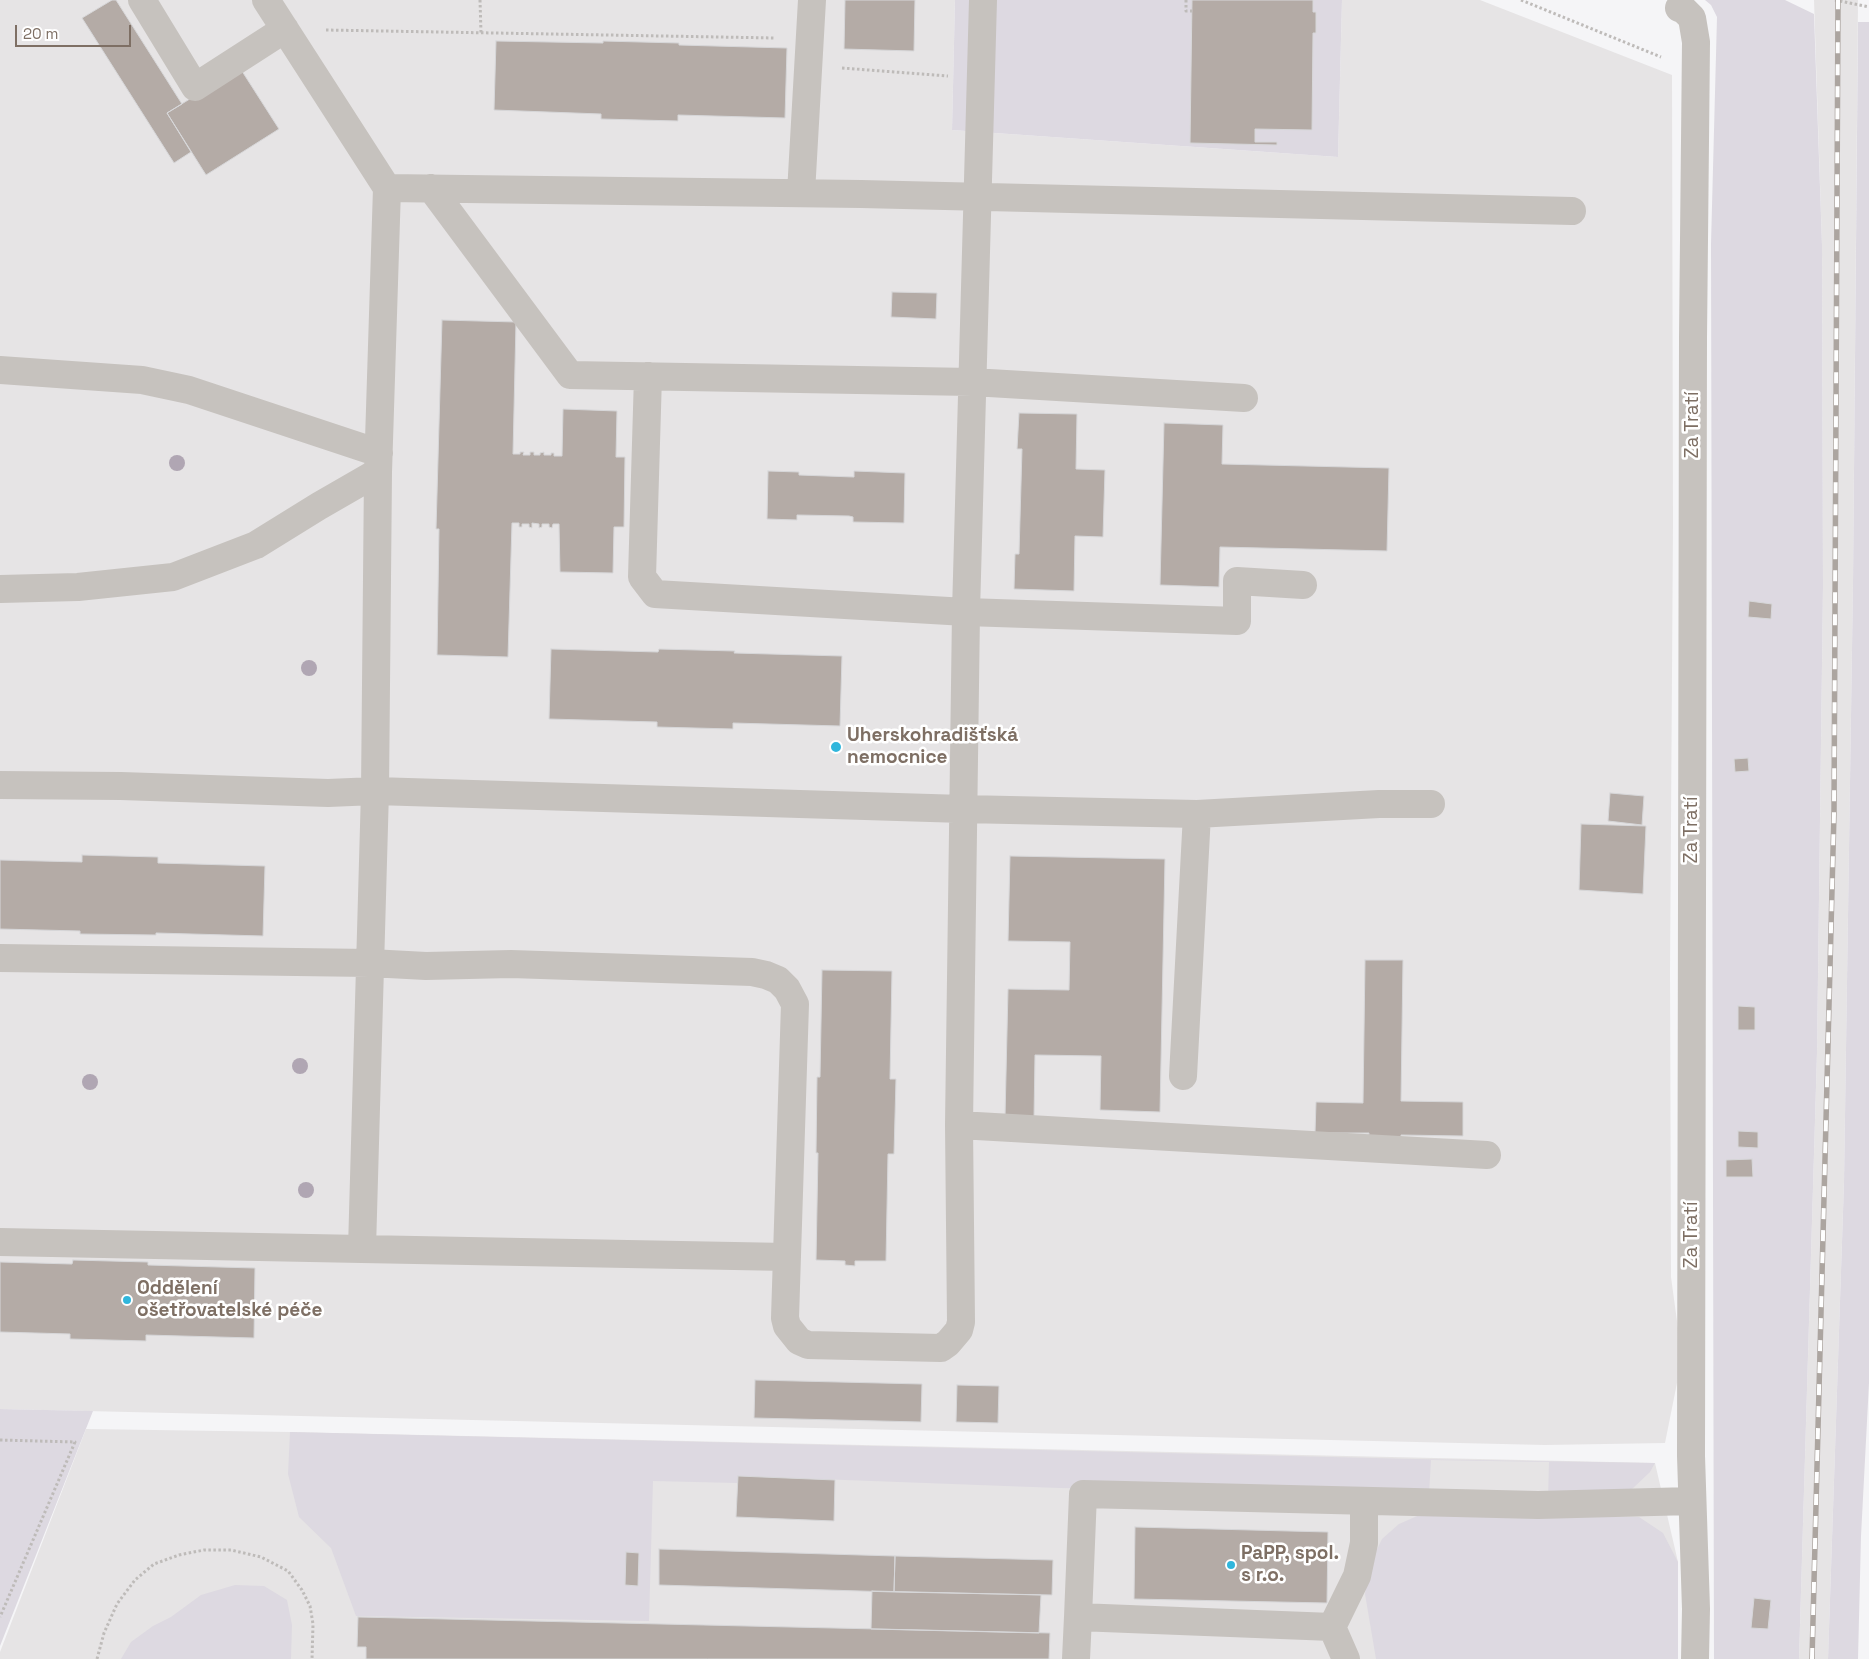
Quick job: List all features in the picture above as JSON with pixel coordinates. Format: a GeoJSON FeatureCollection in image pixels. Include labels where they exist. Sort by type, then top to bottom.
{"type":"FeatureCollection","features":[{"type":"Feature","properties":{"kind":"street"},"geometry":{"type":"LineString","coordinates":[[142,0],[195,87],[285,29]]}},
{"type":"Feature","properties":{"kind":"street"},"geometry":{"type":"LineString","coordinates":[[266,0],[386,188],[379,462],[375,791],[362,1249]]}},
{"type":"Feature","properties":{"kind":"street"},"geometry":{"type":"LineString","coordinates":[[801,193],[812,0]]}},
{"type":"Feature","properties":{"kind":"street"},"geometry":{"type":"LineString","coordinates":[[0,958],[370,963],[426,966],[511,964],[752,972],[766,975],[778,980],[787,989],[795,1004],[785,1318],[787,1326],[799,1341],[808,1346],[941,1348],[948,1344],[959,1330],[961,1322],[959,1125],[966,612],[983,0]]}},
{"type":"Feature","properties":{"kind":"street","name":"Za Tratí"},"geometry":{"type":"LineString","coordinates":[[1679,8],[1688,14],[1694,25],[1696,42],[1694,70],[1693,329],[1692,1501],[1696,1609],[1695,1659]]}},
{"type":"Feature","properties":{"kind":"street"},"geometry":{"type":"LineString","coordinates":[[386,188],[801,193],[1572,211]]}},
{"type":"Feature","properties":{"kind":"street"},"geometry":{"type":"LineString","coordinates":[[431,188],[570,374],[972,382],[1244,398]]}},
{"type":"Feature","properties":{"kind":"street"},"geometry":{"type":"LineString","coordinates":[[0,370],[142,380],[189,390],[379,462]]}},
{"type":"Feature","properties":{"kind":"street"},"geometry":{"type":"LineString","coordinates":[[648,376],[642,578],[655,594],[966,612],[1237,621],[1237,581],[1303,585]]}},
{"type":"Feature","properties":{"kind":"street"},"geometry":{"type":"LineString","coordinates":[[0,589],[78,587],[173,577],[256,545],[319,506],[379,462]]}},
{"type":"Feature","properties":{"kind":"street"},"geometry":{"type":"LineString","coordinates":[[0,785],[121,786],[328,793],[375,791],[963,809],[1197,814],[1379,804],[1431,804]]}},
{"type":"Feature","properties":{"kind":"street"},"geometry":{"type":"LineString","coordinates":[[1183,1076],[1197,814]]}},
{"type":"Feature","properties":{"kind":"street"},"geometry":{"type":"LineString","coordinates":[[959,1125],[1487,1155]]}},
{"type":"Feature","properties":{"kind":"street"},"geometry":{"type":"LineString","coordinates":[[0,1242],[787,1257]]}},
{"type":"Feature","properties":{"kind":"street"},"geometry":{"type":"LineString","coordinates":[[1076,1659],[1083,1494],[1538,1505],[1692,1501]]}},
{"type":"Feature","properties":{"kind":"street"},"geometry":{"type":"LineString","coordinates":[[1346,1659],[1332,1627],[1357,1576],[1364,1544],[1364,1501]]}},
{"type":"Feature","properties":{"kind":"street"},"geometry":{"type":"LineString","coordinates":[[1078,1617],[1332,1627]]}},
{"type":"Feature","properties":{"kind":"path"},"geometry":{"type":"LineString","coordinates":[[480,0],[481,33]]}},
{"type":"Feature","properties":{"kind":"path"},"geometry":{"type":"LineString","coordinates":[[1186,0],[1186,11],[1192,12]]}},
{"type":"Feature","properties":{"kind":"path"},"geometry":{"type":"LineString","coordinates":[[1521,0],[1694,70]]}},
{"type":"Feature","properties":{"kind":"path"},"geometry":{"type":"LineString","coordinates":[[1835,0],[1869,7]]}},
{"type":"Feature","properties":{"kind":"path"},"geometry":{"type":"LineString","coordinates":[[285,29],[481,33],[810,52],[917,74],[980,77]]}},
{"type":"Feature","properties":{"kind":"path"},"geometry":{"type":"LineString","coordinates":[[0,1440],[75,1442],[0,1617]]}},
{"type":"Feature","properties":{"kind":"path"},"geometry":{"type":"LineString","coordinates":[[97,1659],[104,1633],[117,1604],[135,1580],[154,1564],[179,1555],[204,1550],[231,1550],[261,1557],[288,1571],[302,1590],[310,1606],[314,1624],[312,1659]]}},
{"type":"Feature","properties":{"kind":"shaded area","name":"Uherskohradišťská nemocnice"},"geometry":{"type":"Polygon","coordinates":[[[0,0],[955,0],[952,130],[1338,157],[1342,0],[1480,0],[1672,75],[1671,1277],[1682,1358],[1665,1443],[1545,1445],[0,1409],[0,0]]]}},
{"type":"Feature","properties":{"kind":"shaded area"},"geometry":{"type":"Polygon","coordinates":[[[955,0],[1342,0],[1338,157],[952,130],[955,0]]]}},
{"type":"Feature","properties":{"kind":"shaded area"},"geometry":{"type":"Polygon","coordinates":[[[1705,0],[1785,0],[1814,14],[1822,245],[1823,587],[1817,1053],[1799,1659],[1714,1659],[1711,244],[1717,17],[1711,5],[1705,0]]]}},
{"type":"Feature","properties":{"kind":"shaded area"},"geometry":{"type":"Polygon","coordinates":[[[1814,0],[1858,0],[1853,582],[1844,1182],[1828,1659],[1799,1659],[1817,1053],[1823,587],[1822,245],[1814,0]]]}},
{"type":"Feature","properties":{"kind":"shaded area"},"geometry":{"type":"Polygon","coordinates":[[[1858,22],[1869,22],[1869,1383],[1861,1536],[1858,1659],[1828,1659],[1844,1182],[1853,582],[1858,22]]]}},
{"type":"Feature","properties":{"kind":"shaded area"},"geometry":{"type":"Polygon","coordinates":[[[0,1409],[93,1411],[0,1646],[0,1409]]]}},
{"type":"Feature","properties":{"kind":"shaded area"},"geometry":{"type":"Polygon","coordinates":[[[86,1429],[1655,1463],[1678,1562],[1678,1659],[0,1659],[0,1652],[86,1429]]]}},
{"type":"Feature","properties":{"kind":"shaded area"},"geometry":{"type":"Polygon","coordinates":[[[290,1432],[1655,1463],[1650,1472],[1632,1489],[1548,1498],[1549,1462],[1431,1460],[1429,1494],[1059,1488],[738,1476],[737,1483],[653,1481],[649,1621],[356,1616],[331,1548],[299,1517],[288,1474],[290,1432]]]}},
{"type":"Feature","properties":{"kind":"shaded area"},"geometry":{"type":"Polygon","coordinates":[[[1424,1513],[1639,1517],[1663,1533],[1678,1562],[1678,1659],[1376,1659],[1365,1594],[1369,1566],[1382,1539],[1399,1524],[1424,1513]]]}},
{"type":"Feature","properties":{"kind":"shaded area"},"geometry":{"type":"Polygon","coordinates":[[[235,1585],[264,1586],[287,1600],[292,1625],[291,1659],[121,1659],[131,1642],[153,1626],[171,1617],[201,1595],[235,1585]]]}},
{"type":"Feature","properties":{"kind":"building"},"geometry":{"type":"Polygon","coordinates":[[[112,0],[116,0],[182,104],[167,113],[191,152],[174,163],[82,18],[112,0]]]}},
{"type":"Feature","properties":{"kind":"building"},"geometry":{"type":"Polygon","coordinates":[[[845,0],[915,0],[914,51],[844,49],[845,0]]]}},
{"type":"Feature","properties":{"kind":"building"},"geometry":{"type":"Polygon","coordinates":[[[1192,0],[1313,0],[1313,12],[1316,12],[1316,33],[1313,33],[1312,130],[1255,129],[1255,142],[1277,142],[1277,145],[1190,143],[1192,0]]]}},
{"type":"Feature","properties":{"kind":"building"},"geometry":{"type":"Polygon","coordinates":[[[496,41],[603,43],[603,41],[787,48],[785,118],[678,115],[678,121],[601,119],[601,114],[494,110],[496,41]]]}},
{"type":"Feature","properties":{"kind":"building"},"geometry":{"type":"Polygon","coordinates":[[[240,68],[279,129],[206,175],[167,113],[240,68]]]}},
{"type":"Feature","properties":{"kind":"building"},"geometry":{"type":"Polygon","coordinates":[[[892,292],[937,293],[936,319],[891,317],[892,292]]]}},
{"type":"Feature","properties":{"kind":"building"},"geometry":{"type":"Polygon","coordinates":[[[442,320],[516,322],[513,454],[524,452],[523,455],[530,455],[530,452],[534,452],[534,455],[540,455],[540,453],[544,452],[544,455],[554,453],[554,456],[562,456],[563,409],[617,411],[616,457],[625,457],[624,527],[614,527],[613,573],[560,572],[559,524],[553,524],[552,528],[549,527],[549,524],[542,524],[542,527],[539,528],[539,524],[532,523],[532,528],[529,527],[529,524],[522,524],[522,527],[519,527],[519,523],[512,523],[508,657],[437,655],[439,529],[436,529],[442,320]]]}},
{"type":"Feature","properties":{"kind":"building"},"geometry":{"type":"Polygon","coordinates":[[[1019,413],[1077,414],[1076,469],[1105,470],[1103,537],[1075,536],[1074,591],[1014,589],[1015,554],[1019,554],[1022,449],[1017,449],[1019,413]]]}},
{"type":"Feature","properties":{"kind":"building"},"geometry":{"type":"Polygon","coordinates":[[[1164,423],[1223,425],[1222,464],[1389,468],[1387,551],[1220,547],[1219,587],[1160,585],[1164,423]]]}},
{"type":"Feature","properties":{"kind":"building"},"geometry":{"type":"Polygon","coordinates":[[[768,471],[799,472],[799,475],[854,477],[854,471],[905,473],[904,523],[853,522],[853,517],[849,516],[797,515],[797,520],[767,519],[768,471]]]}},
{"type":"Feature","properties":{"kind":"building"},"geometry":{"type":"Polygon","coordinates":[[[1749,601],[1772,604],[1771,619],[1748,617],[1749,601]]]}},
{"type":"Feature","properties":{"kind":"building"},"geometry":{"type":"Polygon","coordinates":[[[551,649],[658,652],[659,649],[842,656],[840,726],[733,723],[733,729],[657,727],[657,722],[549,719],[551,649]]]}},
{"type":"Feature","properties":{"kind":"building"},"geometry":{"type":"Polygon","coordinates":[[[1748,758],[1749,771],[1735,772],[1734,759],[1748,758]]]}},
{"type":"Feature","properties":{"kind":"building"},"geometry":{"type":"Polygon","coordinates":[[[1610,793],[1644,796],[1642,825],[1608,821],[1610,793]]]}},
{"type":"Feature","properties":{"kind":"building"},"geometry":{"type":"Polygon","coordinates":[[[1581,824],[1646,826],[1643,894],[1579,890],[1581,824]]]}},
{"type":"Feature","properties":{"kind":"building"},"geometry":{"type":"Polygon","coordinates":[[[82,855],[158,857],[158,863],[265,866],[263,936],[156,933],[156,935],[80,934],[80,931],[0,929],[0,860],[82,862],[82,855]]]}},
{"type":"Feature","properties":{"kind":"building"},"geometry":{"type":"Polygon","coordinates":[[[1010,856],[1165,859],[1160,1112],[1100,1110],[1101,1056],[1035,1055],[1034,1118],[1005,1117],[1008,989],[1069,990],[1070,942],[1008,941],[1010,856]]]}},
{"type":"Feature","properties":{"kind":"building"},"geometry":{"type":"Polygon","coordinates":[[[1365,960],[1403,960],[1401,1101],[1463,1102],[1463,1136],[1401,1135],[1401,1144],[1368,1144],[1369,1133],[1315,1133],[1316,1102],[1363,1103],[1365,960]]]}},
{"type":"Feature","properties":{"kind":"building"},"geometry":{"type":"Polygon","coordinates":[[[822,970],[892,971],[890,1079],[896,1079],[894,1154],[888,1154],[886,1261],[855,1261],[855,1266],[845,1265],[845,1261],[816,1260],[817,1077],[820,1077],[822,970]]]}},
{"type":"Feature","properties":{"kind":"building"},"geometry":{"type":"Polygon","coordinates":[[[1738,1006],[1755,1007],[1755,1030],[1738,1030],[1738,1006]]]}},
{"type":"Feature","properties":{"kind":"building"},"geometry":{"type":"Polygon","coordinates":[[[1738,1131],[1758,1132],[1758,1148],[1738,1147],[1738,1131]]]}},
{"type":"Feature","properties":{"kind":"building"},"geometry":{"type":"Polygon","coordinates":[[[1752,1159],[1753,1177],[1726,1177],[1726,1160],[1752,1159]]]}},
{"type":"Feature","properties":{"kind":"building","name":"Oddělení ošetřovatelské péče"},"geometry":{"type":"Polygon","coordinates":[[[73,1260],[148,1262],[148,1265],[255,1268],[254,1338],[146,1335],[146,1341],[70,1339],[70,1334],[0,1332],[0,1262],[72,1264],[73,1260]]]}},
{"type":"Feature","properties":{"kind":"building"},"geometry":{"type":"Polygon","coordinates":[[[755,1380],[922,1384],[921,1422],[754,1418],[755,1380]]]}},
{"type":"Feature","properties":{"kind":"building"},"geometry":{"type":"Polygon","coordinates":[[[957,1385],[999,1386],[998,1423],[956,1422],[957,1385]]]}},
{"type":"Feature","properties":{"kind":"building"},"geometry":{"type":"Polygon","coordinates":[[[738,1476],[835,1480],[834,1521],[736,1517],[738,1476]]]}},
{"type":"Feature","properties":{"kind":"building","name":"PaPP, spol. s r.o."},"geometry":{"type":"Polygon","coordinates":[[[1135,1527],[1328,1532],[1327,1603],[1134,1599],[1135,1527]]]}},
{"type":"Feature","properties":{"kind":"building"},"geometry":{"type":"Polygon","coordinates":[[[659,1549],[895,1556],[894,1592],[659,1585],[659,1549]]]}},
{"type":"Feature","properties":{"kind":"building"},"geometry":{"type":"Polygon","coordinates":[[[626,1552],[639,1553],[638,1586],[625,1585],[626,1552]]]}},
{"type":"Feature","properties":{"kind":"building"},"geometry":{"type":"Polygon","coordinates":[[[895,1556],[1053,1560],[1052,1595],[894,1592],[895,1556]]]}},
{"type":"Feature","properties":{"kind":"building"},"geometry":{"type":"Polygon","coordinates":[[[872,1591],[1041,1595],[1039,1633],[871,1629],[872,1591]]]}},
{"type":"Feature","properties":{"kind":"building"},"geometry":{"type":"Polygon","coordinates":[[[1754,1598],[1771,1600],[1768,1629],[1751,1628],[1754,1598]]]}},
{"type":"Feature","properties":{"kind":"building"},"geometry":{"type":"Polygon","coordinates":[[[358,1617],[1050,1633],[1049,1659],[366,1659],[366,1647],[357,1647],[358,1617]]]}},
{"type":"Feature","properties":{"kind":"railway"},"geometry":{"type":"LineString","coordinates":[[1812,1659],[1834,813],[1838,0]]}},
{"type":"Feature","properties":{"kind":"place","name":"Uherskohradišťská nemocnice"},"geometry":{"type":"Point","coordinates":[836,747]}},
{"type":"Feature","properties":{"kind":"place","name":"Oddělení ošetřovatelské péče"},"geometry":{"type":"Point","coordinates":[127,1300]}},
{"type":"Feature","properties":{"kind":"place","name":"PaPP, spol. s r.o."},"geometry":{"type":"Point","coordinates":[1231,1565]}}]}
